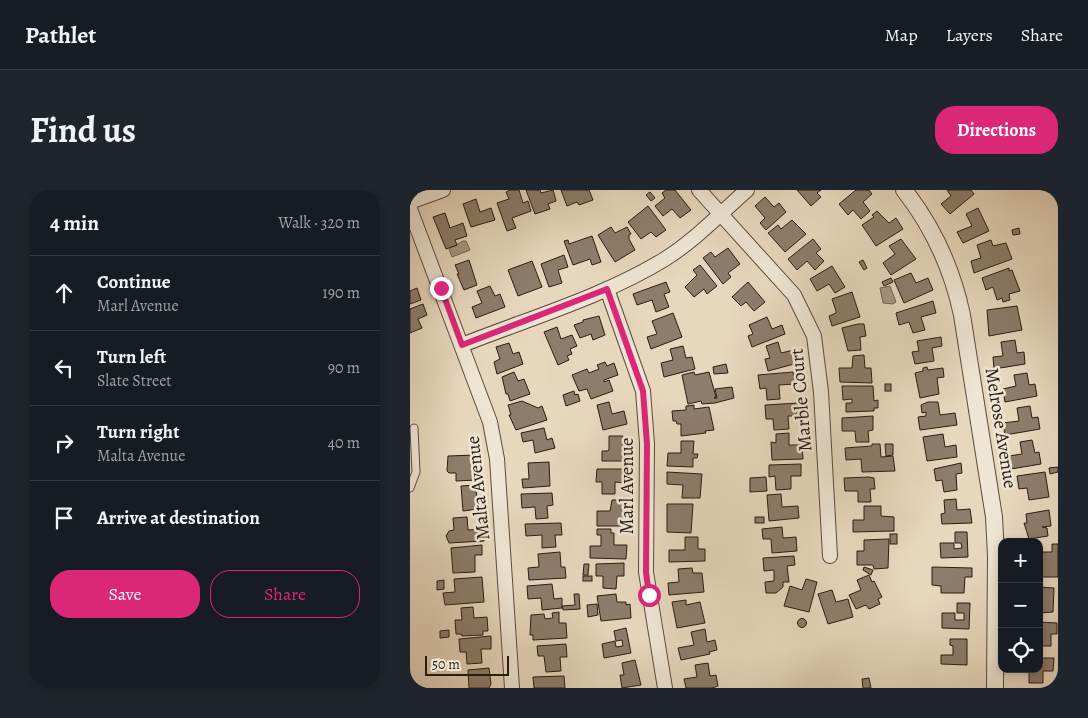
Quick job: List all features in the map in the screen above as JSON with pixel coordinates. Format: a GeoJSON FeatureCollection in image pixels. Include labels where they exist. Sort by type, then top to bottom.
{"type":"FeatureCollection","features":[{"type":"Feature","properties":{"kind":"street"},"geometry":{"type":"LineString","coordinates":[[410,202],[443,190]]}},
{"type":"Feature","properties":{"kind":"street","name":"Marble Court"},"geometry":{"type":"LineString","coordinates":[[699,190],[794,295],[814,336],[821,395],[830,556]]}},
{"type":"Feature","properties":{"kind":"street"},"geometry":{"type":"LineString","coordinates":[[462,345],[607,289],[664,260],[747,190]]}},
{"type":"Feature","properties":{"kind":"street","name":"Melrose Avenue"},"geometry":{"type":"LineString","coordinates":[[904,190],[926,220],[940,245],[956,285],[962,315],[994,516],[996,556],[995,688]]}},
{"type":"Feature","properties":{"kind":"street","name":"Malta Avenue"},"geometry":{"type":"LineString","coordinates":[[410,208],[485,405],[497,459],[512,688]]}},
{"type":"Feature","properties":{"kind":"street","name":"Marl Avenue"},"geometry":{"type":"LineString","coordinates":[[607,289],[643,391],[647,444],[646,572],[665,688]]}},
{"type":"Feature","properties":{"kind":"lane"},"geometry":{"type":"LineString","coordinates":[[410,488],[416,472],[414,428]]}},
{"type":"Feature","properties":{"kind":"shaded area"},"geometry":{"type":"Polygon","coordinates":[[[466,241],[470,250],[452,257],[449,249],[466,241]]]}},
{"type":"Feature","properties":{"kind":"shaded area"},"geometry":{"type":"Polygon","coordinates":[[[890,286],[896,302],[893,304],[883,303],[880,288],[890,286]]]}},
{"type":"Feature","properties":{"kind":"building"},"geometry":{"type":"Polygon","coordinates":[[[519,190],[523,203],[528,201],[531,211],[512,218],[516,228],[507,231],[497,203],[509,199],[506,192],[519,190]]]}},
{"type":"Feature","properties":{"kind":"building"},"geometry":{"type":"Polygon","coordinates":[[[526,190],[540,190],[541,193],[553,190],[556,201],[548,204],[550,209],[535,214],[526,190]]]}},
{"type":"Feature","properties":{"kind":"building"},"geometry":{"type":"Polygon","coordinates":[[[561,190],[589,190],[593,200],[579,205],[577,202],[567,206],[561,190]]]}},
{"type":"Feature","properties":{"kind":"building"},"geometry":{"type":"Polygon","coordinates":[[[666,190],[675,190],[691,210],[680,218],[672,209],[663,216],[655,206],[665,198],[662,193],[666,190]]]}},
{"type":"Feature","properties":{"kind":"building"},"geometry":{"type":"Polygon","coordinates":[[[797,190],[821,190],[817,193],[821,197],[811,206],[797,190]]]}},
{"type":"Feature","properties":{"kind":"building"},"geometry":{"type":"Polygon","coordinates":[[[856,190],[869,190],[872,194],[863,202],[870,211],[861,219],[853,210],[848,215],[839,204],[856,190]]]}},
{"type":"Feature","properties":{"kind":"building"},"geometry":{"type":"Polygon","coordinates":[[[947,190],[971,190],[974,194],[950,214],[941,204],[951,196],[947,190]]]}},
{"type":"Feature","properties":{"kind":"building"},"geometry":{"type":"Polygon","coordinates":[[[650,192],[655,198],[651,201],[646,195],[650,192]]]}},
{"type":"Feature","properties":{"kind":"building"},"geometry":{"type":"Polygon","coordinates":[[[765,197],[774,207],[779,203],[786,212],[766,230],[760,223],[765,218],[755,206],[765,197]]]}},
{"type":"Feature","properties":{"kind":"building"},"geometry":{"type":"Polygon","coordinates":[[[476,199],[480,212],[491,208],[495,220],[471,227],[463,204],[476,199]]]}},
{"type":"Feature","properties":{"kind":"building"},"geometry":{"type":"Polygon","coordinates":[[[648,206],[666,230],[656,237],[651,232],[641,239],[628,222],[648,206]]]}},
{"type":"Feature","properties":{"kind":"building"},"geometry":{"type":"Polygon","coordinates":[[[978,208],[989,231],[963,243],[957,232],[972,226],[966,214],[978,208]]]}},
{"type":"Feature","properties":{"kind":"building"},"geometry":{"type":"Polygon","coordinates":[[[877,211],[889,223],[896,218],[903,229],[876,246],[862,225],[874,217],[872,215],[877,211]]]}},
{"type":"Feature","properties":{"kind":"building"},"geometry":{"type":"Polygon","coordinates":[[[445,213],[450,228],[463,223],[467,236],[455,240],[457,245],[446,249],[433,217],[445,213]]]}},
{"type":"Feature","properties":{"kind":"building"},"geometry":{"type":"Polygon","coordinates":[[[792,220],[806,234],[785,252],[768,233],[778,225],[781,229],[792,220]]]}},
{"type":"Feature","properties":{"kind":"building"},"geometry":{"type":"Polygon","coordinates":[[[611,227],[615,233],[627,227],[631,234],[629,239],[635,250],[615,262],[598,235],[611,227]]]}},
{"type":"Feature","properties":{"kind":"building"},"geometry":{"type":"Polygon","coordinates":[[[1019,228],[1020,234],[1013,235],[1012,230],[1019,228]]]}},
{"type":"Feature","properties":{"kind":"building"},"geometry":{"type":"Polygon","coordinates":[[[592,236],[601,262],[592,265],[590,259],[573,265],[564,241],[568,240],[569,244],[592,236]]]}},
{"type":"Feature","properties":{"kind":"building"},"geometry":{"type":"Polygon","coordinates":[[[813,239],[821,249],[816,253],[824,261],[815,270],[807,261],[797,270],[788,259],[813,239]]]}},
{"type":"Feature","properties":{"kind":"building"},"geometry":{"type":"Polygon","coordinates":[[[901,239],[916,259],[891,275],[883,263],[895,254],[889,246],[901,239]]]}},
{"type":"Feature","properties":{"kind":"building"},"geometry":{"type":"Polygon","coordinates":[[[991,240],[993,246],[1006,243],[1012,259],[974,273],[971,261],[981,258],[977,245],[991,240]]]}},
{"type":"Feature","properties":{"kind":"building"},"geometry":{"type":"Polygon","coordinates":[[[728,248],[740,264],[728,273],[731,277],[723,284],[703,258],[711,252],[715,257],[728,248]]]}},
{"type":"Feature","properties":{"kind":"building"},"geometry":{"type":"Polygon","coordinates":[[[564,255],[568,267],[558,270],[562,283],[549,287],[541,264],[564,255]]]}},
{"type":"Feature","properties":{"kind":"building"},"geometry":{"type":"Polygon","coordinates":[[[469,260],[477,285],[464,290],[455,265],[469,260]]]}},
{"type":"Feature","properties":{"kind":"building"},"geometry":{"type":"Polygon","coordinates":[[[863,260],[867,268],[864,270],[859,262],[863,260]]]}},
{"type":"Feature","properties":{"kind":"building"},"geometry":{"type":"Polygon","coordinates":[[[532,261],[542,287],[518,296],[508,270],[532,261]]]}},
{"type":"Feature","properties":{"kind":"building"},"geometry":{"type":"Polygon","coordinates":[[[700,265],[717,286],[707,294],[704,289],[694,297],[685,287],[697,275],[693,270],[700,265]]]}},
{"type":"Feature","properties":{"kind":"building"},"geometry":{"type":"Polygon","coordinates":[[[832,266],[845,287],[835,293],[829,284],[817,291],[810,279],[832,266]]]}},
{"type":"Feature","properties":{"kind":"building"},"geometry":{"type":"Polygon","coordinates":[[[1009,268],[1009,271],[1012,270],[1020,291],[1009,294],[1010,300],[1003,302],[1002,298],[997,300],[993,287],[986,290],[982,278],[1009,268]]]}},
{"type":"Feature","properties":{"kind":"building"},"geometry":{"type":"Polygon","coordinates":[[[911,273],[916,283],[928,278],[933,290],[904,303],[894,280],[911,273]]]}},
{"type":"Feature","properties":{"kind":"building"},"geometry":{"type":"Polygon","coordinates":[[[891,278],[893,282],[884,286],[882,282],[891,278]]]}},
{"type":"Feature","properties":{"kind":"building"},"geometry":{"type":"Polygon","coordinates":[[[666,282],[670,292],[664,294],[669,307],[656,312],[652,300],[637,305],[633,294],[666,282]]]}},
{"type":"Feature","properties":{"kind":"building"},"geometry":{"type":"Polygon","coordinates":[[[748,282],[765,302],[754,311],[746,302],[741,306],[732,297],[748,282]]]}},
{"type":"Feature","properties":{"kind":"building"},"geometry":{"type":"Polygon","coordinates":[[[490,286],[495,296],[500,294],[505,307],[476,318],[472,307],[482,303],[477,291],[490,286]]]}},
{"type":"Feature","properties":{"kind":"building"},"geometry":{"type":"Polygon","coordinates":[[[417,288],[421,300],[410,304],[410,291],[417,288]]]}},
{"type":"Feature","properties":{"kind":"building"},"geometry":{"type":"Polygon","coordinates":[[[852,292],[860,317],[832,326],[829,316],[836,313],[836,311],[832,299],[852,292]]]}},
{"type":"Feature","properties":{"kind":"building"},"geometry":{"type":"Polygon","coordinates":[[[933,301],[936,313],[921,317],[925,330],[913,333],[909,322],[899,325],[896,313],[933,301]]]}},
{"type":"Feature","properties":{"kind":"building"},"geometry":{"type":"Polygon","coordinates":[[[423,304],[427,315],[418,319],[422,328],[410,333],[410,309],[423,304]]]}},
{"type":"Feature","properties":{"kind":"building"},"geometry":{"type":"Polygon","coordinates":[[[1017,306],[1022,330],[989,336],[987,310],[1017,306]]]}},
{"type":"Feature","properties":{"kind":"building"},"geometry":{"type":"Polygon","coordinates":[[[673,313],[682,337],[651,349],[647,337],[657,334],[652,321],[673,313]]]}},
{"type":"Feature","properties":{"kind":"building"},"geometry":{"type":"Polygon","coordinates":[[[599,316],[605,335],[593,340],[591,334],[580,338],[574,325],[583,322],[583,320],[599,316]]]}},
{"type":"Feature","properties":{"kind":"building"},"geometry":{"type":"Polygon","coordinates":[[[767,317],[772,329],[782,325],[785,334],[752,347],[748,336],[753,334],[749,325],[767,317]]]}},
{"type":"Feature","properties":{"kind":"building"},"geometry":{"type":"Polygon","coordinates":[[[864,324],[866,336],[860,337],[861,350],[848,351],[842,328],[864,324]]]}},
{"type":"Feature","properties":{"kind":"building"},"geometry":{"type":"Polygon","coordinates":[[[557,327],[561,339],[572,335],[577,346],[570,349],[572,354],[567,356],[569,360],[558,365],[544,332],[557,327]]]}},
{"type":"Feature","properties":{"kind":"building"},"geometry":{"type":"Polygon","coordinates":[[[941,337],[942,346],[932,348],[934,361],[915,364],[912,352],[919,351],[917,341],[941,337]]]}},
{"type":"Feature","properties":{"kind":"building"},"geometry":{"type":"Polygon","coordinates":[[[1015,340],[1017,353],[1024,352],[1025,364],[994,369],[993,357],[1003,356],[1001,342],[1015,340]]]}},
{"type":"Feature","properties":{"kind":"building"},"geometry":{"type":"Polygon","coordinates":[[[778,342],[781,353],[794,350],[798,363],[768,371],[765,359],[770,358],[766,346],[778,342]]]}},
{"type":"Feature","properties":{"kind":"building"},"geometry":{"type":"Polygon","coordinates":[[[509,343],[513,354],[519,352],[523,364],[497,374],[494,362],[500,359],[496,347],[509,343]]]}},
{"type":"Feature","properties":{"kind":"building"},"geometry":{"type":"Polygon","coordinates":[[[683,346],[686,358],[692,357],[695,369],[664,377],[661,363],[673,360],[670,349],[683,346]]]}},
{"type":"Feature","properties":{"kind":"building"},"geometry":{"type":"Polygon","coordinates":[[[864,355],[865,368],[871,368],[872,383],[840,382],[839,368],[852,368],[853,356],[864,355]]]}},
{"type":"Feature","properties":{"kind":"building"},"geometry":{"type":"Polygon","coordinates":[[[605,362],[607,366],[614,363],[618,375],[604,380],[604,382],[609,380],[613,391],[591,399],[587,389],[579,391],[572,375],[587,369],[589,373],[599,369],[597,365],[605,362]]]}},
{"type":"Feature","properties":{"kind":"building"},"geometry":{"type":"Polygon","coordinates":[[[726,364],[728,373],[714,374],[713,367],[726,364]]]}},
{"type":"Feature","properties":{"kind":"building"},"geometry":{"type":"Polygon","coordinates":[[[927,367],[928,370],[943,368],[944,377],[937,378],[939,394],[920,398],[915,373],[923,371],[923,368],[927,367]]]}},
{"type":"Feature","properties":{"kind":"building"},"geometry":{"type":"Polygon","coordinates":[[[514,372],[518,381],[524,379],[530,394],[510,401],[508,394],[506,394],[502,377],[514,372]]]}},
{"type":"Feature","properties":{"kind":"building"},"geometry":{"type":"Polygon","coordinates":[[[694,372],[695,375],[709,372],[716,397],[714,398],[717,398],[715,389],[732,387],[734,398],[715,403],[702,404],[701,401],[688,404],[682,375],[694,372]]]}},
{"type":"Feature","properties":{"kind":"building"},"geometry":{"type":"Polygon","coordinates":[[[793,372],[795,384],[779,385],[780,399],[767,400],[766,388],[760,389],[758,375],[793,372]]]}},
{"type":"Feature","properties":{"kind":"building"},"geometry":{"type":"Polygon","coordinates":[[[1027,373],[1029,385],[1035,384],[1037,396],[1005,402],[1003,389],[1016,386],[1014,375],[1027,373]]]}},
{"type":"Feature","properties":{"kind":"building"},"geometry":{"type":"Polygon","coordinates":[[[885,384],[891,384],[891,391],[885,391],[885,384]]]}},
{"type":"Feature","properties":{"kind":"building"},"geometry":{"type":"Polygon","coordinates":[[[842,386],[873,386],[874,401],[878,400],[878,408],[874,408],[874,411],[846,412],[846,403],[852,403],[852,399],[843,400],[842,386]]]}},
{"type":"Feature","properties":{"kind":"building"},"geometry":{"type":"Polygon","coordinates":[[[574,391],[575,395],[578,394],[580,401],[566,406],[563,395],[574,391]]]}},
{"type":"Feature","properties":{"kind":"building"},"geometry":{"type":"Polygon","coordinates":[[[522,401],[538,408],[542,406],[547,420],[516,430],[509,415],[511,415],[508,405],[522,401]]]}},
{"type":"Feature","properties":{"kind":"building"},"geometry":{"type":"Polygon","coordinates":[[[609,402],[612,414],[624,411],[627,424],[603,430],[597,405],[609,402]]]}},
{"type":"Feature","properties":{"kind":"building"},"geometry":{"type":"Polygon","coordinates":[[[928,402],[938,402],[940,415],[955,413],[957,425],[920,430],[918,417],[926,416],[926,412],[922,413],[921,405],[928,402]]]}},
{"type":"Feature","properties":{"kind":"building"},"geometry":{"type":"Polygon","coordinates":[[[798,403],[799,416],[788,416],[789,429],[774,430],[773,419],[766,419],[765,405],[798,403]]]}},
{"type":"Feature","properties":{"kind":"building"},"geometry":{"type":"Polygon","coordinates":[[[694,405],[694,409],[709,407],[714,430],[705,431],[706,433],[681,436],[681,424],[673,421],[672,411],[686,410],[686,406],[694,405]]]}},
{"type":"Feature","properties":{"kind":"building"},"geometry":{"type":"Polygon","coordinates":[[[1030,406],[1032,418],[1038,417],[1040,429],[1005,435],[1003,423],[1019,421],[1017,408],[1030,406]]]}},
{"type":"Feature","properties":{"kind":"building"},"geometry":{"type":"Polygon","coordinates":[[[873,416],[873,430],[868,431],[869,442],[856,442],[855,431],[842,431],[842,418],[873,416]]]}},
{"type":"Feature","properties":{"kind":"building"},"geometry":{"type":"Polygon","coordinates":[[[544,428],[547,440],[552,438],[555,448],[535,453],[533,440],[523,442],[521,433],[544,428]]]}},
{"type":"Feature","properties":{"kind":"building"},"geometry":{"type":"Polygon","coordinates":[[[789,433],[789,445],[802,445],[803,459],[772,460],[771,442],[776,443],[776,434],[789,433]]]}},
{"type":"Feature","properties":{"kind":"building"},"geometry":{"type":"Polygon","coordinates":[[[943,434],[945,447],[956,445],[957,457],[927,461],[923,437],[943,434]]]}},
{"type":"Feature","properties":{"kind":"building"},"geometry":{"type":"Polygon","coordinates":[[[609,436],[623,436],[623,445],[625,445],[623,461],[602,461],[602,451],[608,451],[609,449],[609,436]]]}},
{"type":"Feature","properties":{"kind":"building"},"geometry":{"type":"Polygon","coordinates":[[[1032,440],[1035,453],[1039,452],[1041,464],[1011,469],[1009,456],[1022,454],[1020,442],[1032,440]]]}},
{"type":"Feature","properties":{"kind":"building"},"geometry":{"type":"Polygon","coordinates":[[[681,441],[694,441],[693,454],[698,454],[697,458],[693,458],[693,467],[667,466],[668,453],[681,453],[681,441]]]}},
{"type":"Feature","properties":{"kind":"building"},"geometry":{"type":"Polygon","coordinates":[[[872,444],[880,444],[881,457],[893,456],[895,471],[862,472],[861,459],[846,460],[845,448],[872,446],[872,444]]]}},
{"type":"Feature","properties":{"kind":"building"},"geometry":{"type":"Polygon","coordinates":[[[885,444],[893,444],[893,455],[886,456],[885,444]]]}},
{"type":"Feature","properties":{"kind":"building"},"geometry":{"type":"Polygon","coordinates":[[[475,455],[476,460],[478,460],[477,480],[456,481],[456,473],[449,473],[447,471],[448,456],[475,455]]]}},
{"type":"Feature","properties":{"kind":"building"},"geometry":{"type":"Polygon","coordinates":[[[549,462],[550,486],[523,488],[522,479],[529,479],[528,463],[549,462]]]}},
{"type":"Feature","properties":{"kind":"building"},"geometry":{"type":"Polygon","coordinates":[[[961,463],[962,473],[956,474],[957,490],[944,492],[942,480],[936,481],[934,469],[961,463]]]}},
{"type":"Feature","properties":{"kind":"building"},"geometry":{"type":"Polygon","coordinates":[[[801,464],[801,476],[791,476],[791,489],[776,490],[775,476],[769,477],[769,465],[801,464]]]}},
{"type":"Feature","properties":{"kind":"building"},"geometry":{"type":"Polygon","coordinates":[[[1058,467],[1058,472],[1050,474],[1049,468],[1058,467]]]}},
{"type":"Feature","properties":{"kind":"building"},"geometry":{"type":"Polygon","coordinates":[[[597,469],[628,469],[627,483],[615,482],[615,494],[602,494],[602,482],[596,482],[597,469]]]}},
{"type":"Feature","properties":{"kind":"building"},"geometry":{"type":"Polygon","coordinates":[[[667,472],[702,474],[700,498],[682,498],[683,485],[667,484],[667,472]]]}},
{"type":"Feature","properties":{"kind":"building"},"geometry":{"type":"Polygon","coordinates":[[[1045,472],[1049,497],[1029,500],[1027,488],[1019,489],[1017,476],[1045,472]]]}},
{"type":"Feature","properties":{"kind":"building"},"geometry":{"type":"Polygon","coordinates":[[[766,477],[767,491],[750,492],[750,478],[766,477]]]}},
{"type":"Feature","properties":{"kind":"building"},"geometry":{"type":"Polygon","coordinates":[[[844,478],[874,478],[875,489],[870,489],[871,502],[858,502],[858,491],[845,491],[844,478]]]}},
{"type":"Feature","properties":{"kind":"building"},"geometry":{"type":"Polygon","coordinates":[[[475,485],[479,509],[463,511],[461,486],[475,485]]]}},
{"type":"Feature","properties":{"kind":"building"},"geometry":{"type":"Polygon","coordinates":[[[552,493],[553,505],[547,506],[548,518],[536,519],[535,507],[522,508],[521,494],[552,493]]]}},
{"type":"Feature","properties":{"kind":"building"},"geometry":{"type":"Polygon","coordinates":[[[781,494],[782,507],[798,506],[799,518],[769,521],[767,495],[781,494]]]}},
{"type":"Feature","properties":{"kind":"building"},"geometry":{"type":"Polygon","coordinates":[[[956,499],[957,510],[970,509],[972,523],[942,524],[941,514],[945,513],[944,500],[956,499]]]}},
{"type":"Feature","properties":{"kind":"building"},"geometry":{"type":"Polygon","coordinates":[[[612,500],[625,500],[625,526],[597,526],[597,511],[610,511],[612,500]]]}},
{"type":"Feature","properties":{"kind":"building"},"geometry":{"type":"Polygon","coordinates":[[[667,504],[693,504],[691,533],[667,532],[667,504]]]}},
{"type":"Feature","properties":{"kind":"building"},"geometry":{"type":"Polygon","coordinates":[[[864,506],[881,506],[881,516],[894,517],[894,531],[853,532],[853,520],[864,520],[864,506]]]}},
{"type":"Feature","properties":{"kind":"building"},"geometry":{"type":"Polygon","coordinates":[[[1049,510],[1051,526],[1042,527],[1047,528],[1048,536],[1029,538],[1024,523],[1027,523],[1026,514],[1049,510]]]}},
{"type":"Feature","properties":{"kind":"building"},"geometry":{"type":"Polygon","coordinates":[[[467,517],[468,530],[483,529],[484,541],[449,543],[446,536],[449,531],[454,530],[453,518],[467,517]]]}},
{"type":"Feature","properties":{"kind":"building"},"geometry":{"type":"Polygon","coordinates":[[[755,517],[764,517],[764,523],[755,523],[755,517]]]}},
{"type":"Feature","properties":{"kind":"building"},"geometry":{"type":"Polygon","coordinates":[[[561,523],[562,535],[555,535],[556,547],[542,548],[542,535],[526,536],[525,524],[561,523]]]}},
{"type":"Feature","properties":{"kind":"building"},"geometry":{"type":"Polygon","coordinates":[[[782,527],[783,538],[796,537],[797,551],[772,553],[771,539],[763,539],[762,529],[782,527]]]}},
{"type":"Feature","properties":{"kind":"building"},"geometry":{"type":"Polygon","coordinates":[[[597,529],[611,529],[611,533],[614,533],[614,545],[627,545],[626,559],[590,558],[590,546],[601,546],[601,535],[597,535],[597,529]]]}},
{"type":"Feature","properties":{"kind":"building"},"geometry":{"type":"Polygon","coordinates":[[[955,532],[967,532],[968,557],[941,558],[940,543],[954,543],[954,549],[962,548],[961,543],[955,543],[955,532]]]}},
{"type":"Feature","properties":{"kind":"building"},"geometry":{"type":"Polygon","coordinates":[[[890,534],[897,534],[897,544],[890,544],[890,534]]]}},
{"type":"Feature","properties":{"kind":"building"},"geometry":{"type":"Polygon","coordinates":[[[685,537],[698,537],[698,549],[705,549],[705,561],[669,562],[669,550],[685,550],[685,537]]]}},
{"type":"Feature","properties":{"kind":"building"},"geometry":{"type":"Polygon","coordinates":[[[889,539],[888,568],[874,569],[873,565],[857,565],[857,551],[864,551],[864,540],[889,539]]]}},
{"type":"Feature","properties":{"kind":"building"},"geometry":{"type":"Polygon","coordinates":[[[1052,544],[1058,544],[1058,577],[1043,577],[1043,552],[1052,552],[1052,544]]]}},
{"type":"Feature","properties":{"kind":"building"},"geometry":{"type":"Polygon","coordinates":[[[482,545],[482,555],[475,555],[475,572],[453,573],[451,548],[482,545]]]}},
{"type":"Feature","properties":{"kind":"building"},"geometry":{"type":"Polygon","coordinates":[[[560,552],[561,567],[565,567],[566,578],[529,580],[528,568],[539,567],[538,554],[560,552]]]}},
{"type":"Feature","properties":{"kind":"building"},"geometry":{"type":"Polygon","coordinates":[[[794,556],[795,565],[787,566],[789,582],[783,582],[783,587],[776,593],[766,593],[765,582],[774,581],[774,570],[764,571],[763,558],[794,556]]]}},
{"type":"Feature","properties":{"kind":"building"},"geometry":{"type":"Polygon","coordinates":[[[624,563],[624,576],[617,576],[616,589],[603,588],[603,576],[596,576],[596,564],[624,563]]]}},
{"type":"Feature","properties":{"kind":"building"},"geometry":{"type":"Polygon","coordinates":[[[584,564],[589,564],[588,575],[583,575],[584,564]]]}},
{"type":"Feature","properties":{"kind":"building"},"geometry":{"type":"Polygon","coordinates":[[[864,567],[873,570],[871,575],[863,570],[864,567]]]}},
{"type":"Feature","properties":{"kind":"building"},"geometry":{"type":"Polygon","coordinates":[[[932,567],[972,568],[972,577],[965,577],[964,593],[941,593],[941,586],[932,585],[932,567]]]}},
{"type":"Feature","properties":{"kind":"building"},"geometry":{"type":"Polygon","coordinates":[[[692,568],[693,573],[702,573],[704,592],[669,595],[668,583],[679,582],[678,569],[692,568]]]}},
{"type":"Feature","properties":{"kind":"building"},"geometry":{"type":"Polygon","coordinates":[[[869,575],[882,597],[878,599],[880,604],[869,609],[866,605],[856,609],[849,595],[861,590],[857,580],[869,575]]]}},
{"type":"Feature","properties":{"kind":"building"},"geometry":{"type":"Polygon","coordinates":[[[583,576],[592,576],[592,581],[583,581],[583,576]]]}},
{"type":"Feature","properties":{"kind":"building"},"geometry":{"type":"Polygon","coordinates":[[[482,577],[484,602],[445,605],[443,593],[455,592],[454,579],[482,577]]]}},
{"type":"Feature","properties":{"kind":"building"},"geometry":{"type":"Polygon","coordinates":[[[806,579],[817,582],[809,612],[784,606],[790,586],[802,590],[806,579]]]}},
{"type":"Feature","properties":{"kind":"building"},"geometry":{"type":"Polygon","coordinates":[[[444,580],[444,589],[437,590],[437,581],[444,580]]]}},
{"type":"Feature","properties":{"kind":"building"},"geometry":{"type":"Polygon","coordinates":[[[552,584],[554,599],[562,598],[562,608],[542,610],[541,598],[528,599],[527,586],[552,584]]]}},
{"type":"Feature","properties":{"kind":"building"},"geometry":{"type":"Polygon","coordinates":[[[1043,587],[1054,588],[1053,612],[1043,613],[1043,587]]]}},
{"type":"Feature","properties":{"kind":"building"},"geometry":{"type":"Polygon","coordinates":[[[832,590],[836,602],[848,599],[853,617],[828,624],[818,594],[832,590]]]}},
{"type":"Feature","properties":{"kind":"building"},"geometry":{"type":"Polygon","coordinates":[[[574,594],[579,594],[580,609],[563,610],[562,606],[575,605],[574,594]]]}},
{"type":"Feature","properties":{"kind":"building"},"geometry":{"type":"Polygon","coordinates":[[[616,594],[617,602],[626,602],[626,605],[630,604],[631,618],[601,621],[597,596],[616,594]]]}},
{"type":"Feature","properties":{"kind":"building"},"geometry":{"type":"Polygon","coordinates":[[[686,600],[686,605],[700,602],[705,623],[677,628],[672,602],[686,600]]]}},
{"type":"Feature","properties":{"kind":"building"},"geometry":{"type":"Polygon","coordinates":[[[957,603],[970,603],[969,629],[942,628],[942,613],[955,613],[955,620],[964,620],[964,613],[957,613],[957,603]]]}},
{"type":"Feature","properties":{"kind":"building"},"geometry":{"type":"Polygon","coordinates":[[[597,604],[598,615],[588,617],[587,605],[597,604]]]}},
{"type":"Feature","properties":{"kind":"building"},"geometry":{"type":"Polygon","coordinates":[[[473,607],[474,618],[487,617],[488,631],[483,631],[483,635],[462,636],[461,634],[456,634],[455,620],[462,620],[461,608],[473,607]]]}},
{"type":"Feature","properties":{"kind":"building"},"geometry":{"type":"Polygon","coordinates":[[[559,612],[559,623],[566,623],[567,638],[533,640],[533,635],[530,635],[531,615],[544,614],[545,619],[553,618],[552,613],[559,612]]]}},
{"type":"Feature","properties":{"kind":"building"},"geometry":{"type":"Polygon","coordinates":[[[802,618],[807,623],[802,628],[797,623],[802,618]]]}},
{"type":"Feature","properties":{"kind":"building"},"geometry":{"type":"Polygon","coordinates":[[[1043,622],[1057,623],[1057,634],[1051,634],[1051,646],[1043,646],[1043,622]]]}},
{"type":"Feature","properties":{"kind":"building"},"geometry":{"type":"Polygon","coordinates":[[[626,628],[631,653],[604,658],[602,644],[615,641],[616,647],[623,646],[622,640],[616,641],[614,631],[626,628]]]}},
{"type":"Feature","properties":{"kind":"building"},"geometry":{"type":"Polygon","coordinates":[[[705,629],[707,642],[715,640],[717,650],[709,652],[710,654],[681,660],[678,648],[694,645],[691,632],[705,629]]]}},
{"type":"Feature","properties":{"kind":"building"},"geometry":{"type":"Polygon","coordinates":[[[449,630],[449,637],[440,638],[440,631],[449,630]]]}},
{"type":"Feature","properties":{"kind":"building"},"geometry":{"type":"Polygon","coordinates":[[[491,636],[491,649],[481,649],[482,663],[467,664],[466,652],[460,652],[459,639],[491,636]]]}},
{"type":"Feature","properties":{"kind":"building"},"geometry":{"type":"Polygon","coordinates":[[[950,639],[967,639],[967,665],[941,664],[941,655],[953,655],[953,646],[950,645],[950,639]]]}},
{"type":"Feature","properties":{"kind":"building"},"geometry":{"type":"Polygon","coordinates":[[[566,644],[567,657],[560,657],[561,671],[546,672],[544,656],[538,656],[537,646],[566,644]]]}},
{"type":"Feature","properties":{"kind":"building"},"geometry":{"type":"Polygon","coordinates":[[[1043,658],[1054,658],[1053,671],[1043,671],[1043,658]]]}},
{"type":"Feature","properties":{"kind":"building"},"geometry":{"type":"Polygon","coordinates":[[[635,660],[641,685],[622,688],[620,675],[624,675],[622,663],[635,660]]]}},
{"type":"Feature","properties":{"kind":"building"},"geometry":{"type":"Polygon","coordinates":[[[708,663],[710,676],[716,675],[718,686],[712,688],[686,688],[684,679],[697,677],[695,665],[708,663]]]}},
{"type":"Feature","properties":{"kind":"building"},"geometry":{"type":"Polygon","coordinates":[[[489,668],[491,684],[489,688],[469,688],[468,670],[489,668]]]}},
{"type":"Feature","properties":{"kind":"building"},"geometry":{"type":"Polygon","coordinates":[[[1029,673],[1043,673],[1043,683],[1029,683],[1029,673]]]}},
{"type":"Feature","properties":{"kind":"building"},"geometry":{"type":"Polygon","coordinates":[[[564,676],[565,688],[534,688],[533,677],[564,676]]]}},
{"type":"Feature","properties":{"kind":"building"},"geometry":{"type":"Polygon","coordinates":[[[869,678],[871,688],[863,688],[862,679],[869,678]]]}},
{"type":"Feature","properties":{"kind":"route"},"geometry":{"type":"LineString","coordinates":[[441,288],[462,345],[607,289],[643,391],[647,444],[646,572],[649,595]]}}]}
